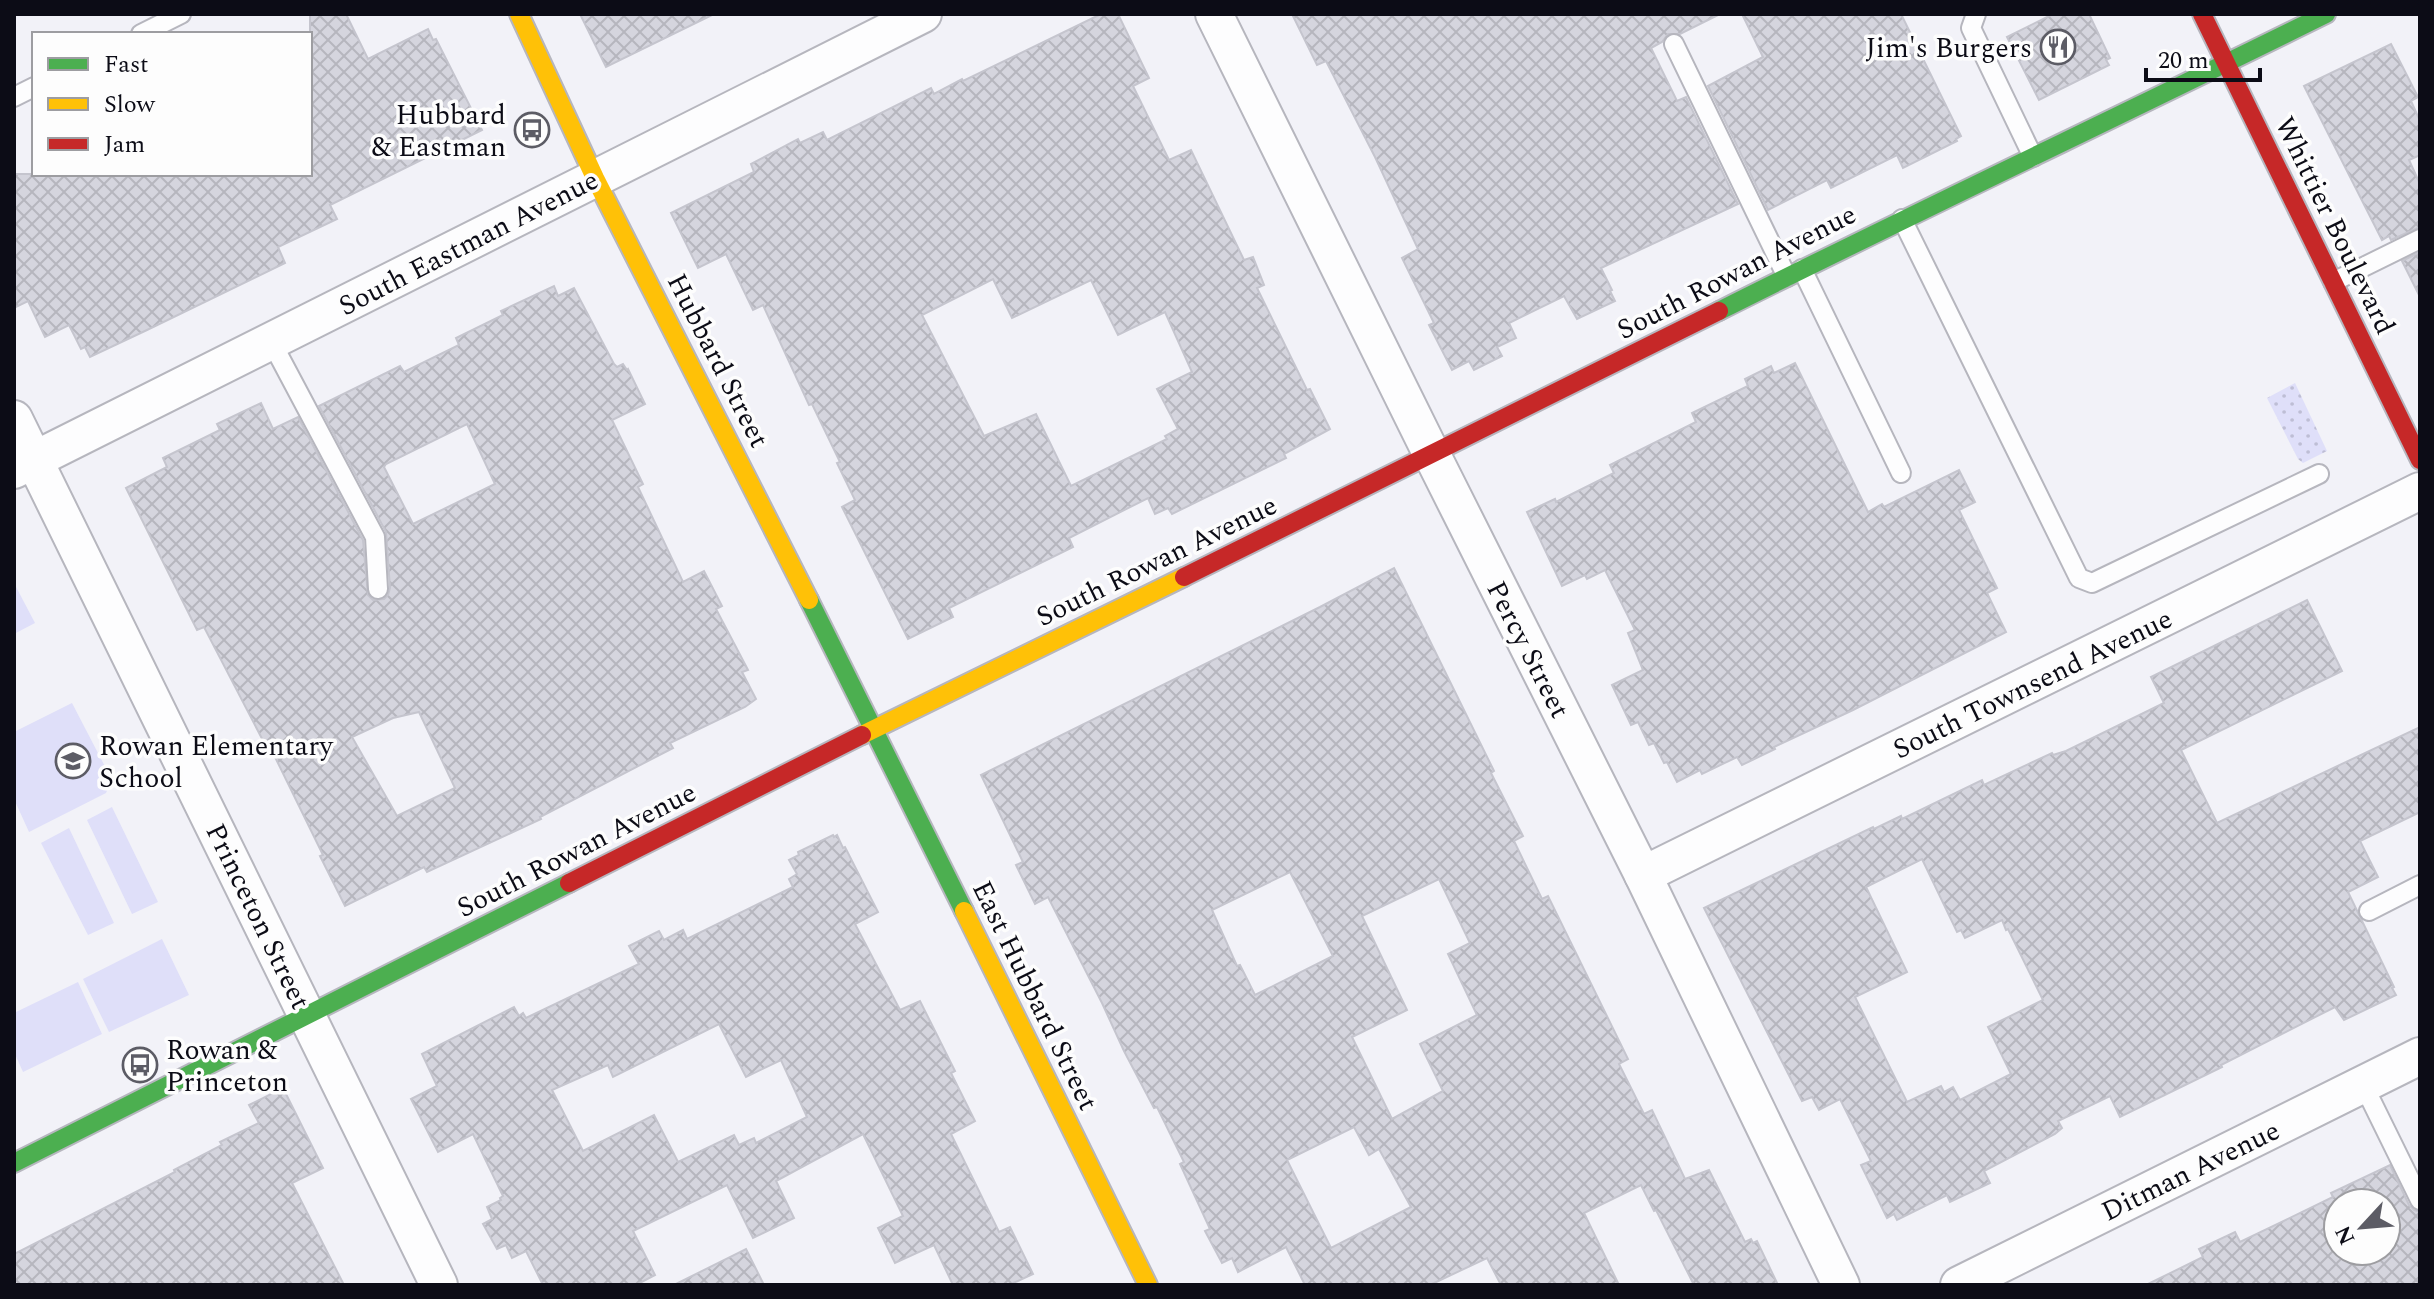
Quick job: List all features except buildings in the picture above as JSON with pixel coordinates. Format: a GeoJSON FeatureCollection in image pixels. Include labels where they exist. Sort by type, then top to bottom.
{"type":"FeatureCollection","features":[{"type":"Feature","properties":{"kind":"street","name":"Hubbard Street"},"geometry":{"type":"LineString","coordinates":[[519,14],[595,178],[874,729]]}},
{"type":"Feature","properties":{"kind":"street","name":"South Eastman Avenue"},"geometry":{"type":"LineString","coordinates":[[24,465],[923,14]]}},
{"type":"Feature","properties":{"kind":"street","name":"Percy Street"},"geometry":{"type":"LineString","coordinates":[[1214,14],[1643,875],[1841,1285]]}},
{"type":"Feature","properties":{"kind":"street","name":"Whittier Boulevard"},"geometry":{"type":"LineString","coordinates":[[2202,14],[2420,460]]}},
{"type":"Feature","properties":{"kind":"street","name":"South Rowan Avenue"},"geometry":{"type":"LineString","coordinates":[[14,1163],[874,729],[1432,455],[1902,219],[2326,14]]}},
{"type":"Feature","properties":{"kind":"street","name":"Princeton Street"},"geometry":{"type":"LineString","coordinates":[[14,419],[24,465],[308,1016],[439,1285]]}},
{"type":"Feature","properties":{"kind":"street","name":"South Townsend Avenue"},"geometry":{"type":"LineString","coordinates":[[1643,875],[2420,491]]}},
{"type":"Feature","properties":{"kind":"street","name":"East Hubbard Street"},"geometry":{"type":"LineString","coordinates":[[874,729],[1148,1285]]}},
{"type":"Feature","properties":{"kind":"street","name":"Ditman Avenue"},"geometry":{"type":"LineString","coordinates":[[1959,1285],[2420,1056]]}},
{"type":"Feature","properties":{"kind":"lane"},"geometry":{"type":"LineString","coordinates":[[145,32],[181,14]]}},
{"type":"Feature","properties":{"kind":"lane"},"geometry":{"type":"LineString","coordinates":[[1976,14],[1971,28],[2033,157]]}},
{"type":"Feature","properties":{"kind":"lane"},"geometry":{"type":"LineString","coordinates":[[1674,44],[1901,473]]}},
{"type":"Feature","properties":{"kind":"lane"},"geometry":{"type":"LineString","coordinates":[[14,97],[32,88]]}},
{"type":"Feature","properties":{"kind":"lane"},"geometry":{"type":"LineString","coordinates":[[1902,219],[2079,578],[2092,583],[2319,474]]}},
{"type":"Feature","properties":{"kind":"lane"},"geometry":{"type":"LineString","coordinates":[[2333,282],[2420,239]]}},
{"type":"Feature","properties":{"kind":"lane"},"geometry":{"type":"LineString","coordinates":[[271,341],[375,537],[378,589]]}},
{"type":"Feature","properties":{"kind":"lane"},"geometry":{"type":"LineString","coordinates":[[2369,911],[2420,885]]}},
{"type":"Feature","properties":{"kind":"lane"},"geometry":{"type":"LineString","coordinates":[[2363,1084],[2420,1200]]}},
{"type":"Feature","properties":{"kind":"shaded area"},"geometry":{"type":"Polygon","coordinates":[[[2295,383],[2327,451],[2303,463],[2298,459],[2267,398],[2295,383]]]}},
{"type":"Feature","properties":{"kind":"shaded area"},"geometry":{"type":"Polygon","coordinates":[[[14,583],[35,623],[14,634],[14,583]]]}},
{"type":"Feature","properties":{"kind":"shaded area"},"geometry":{"type":"Polygon","coordinates":[[[72,703],[112,780],[106,793],[29,832],[14,799],[14,732],[72,703]]]}},
{"type":"Feature","properties":{"kind":"shaded area"},"geometry":{"type":"Polygon","coordinates":[[[112,807],[158,902],[132,914],[87,820],[112,807]]]}},
{"type":"Feature","properties":{"kind":"shaded area"},"geometry":{"type":"Polygon","coordinates":[[[69,828],[114,923],[88,935],[41,843],[69,828]]]}},
{"type":"Feature","properties":{"kind":"shaded area"},"geometry":{"type":"Polygon","coordinates":[[[162,939],[189,995],[109,1032],[83,979],[162,939]]]}},
{"type":"Feature","properties":{"kind":"shaded area"},"geometry":{"type":"Polygon","coordinates":[[[78,982],[102,1034],[23,1072],[14,1052],[14,1013],[78,982]]]}},
{"type":"Feature","properties":{"kind":"traffic: fast"},"geometry":{"type":"LineString","coordinates":[[1719,311],[2326,14]]}},
{"type":"Feature","properties":{"kind":"traffic: fast"},"geometry":{"type":"LineString","coordinates":[[809,600],[964,911]]}},
{"type":"Feature","properties":{"kind":"traffic: fast"},"geometry":{"type":"LineString","coordinates":[[14,1163],[569,883]]}},
{"type":"Feature","properties":{"kind":"traffic: slow"},"geometry":{"type":"LineString","coordinates":[[519,14],[595,178],[809,600]]}},
{"type":"Feature","properties":{"kind":"traffic: slow"},"geometry":{"type":"LineString","coordinates":[[862,735],[1184,577]]}},
{"type":"Feature","properties":{"kind":"traffic: slow"},"geometry":{"type":"LineString","coordinates":[[964,911],[1148,1285]]}},
{"type":"Feature","properties":{"kind":"traffic: jam"},"geometry":{"type":"LineString","coordinates":[[2202,14],[2420,460]]}},
{"type":"Feature","properties":{"kind":"traffic: jam"},"geometry":{"type":"LineString","coordinates":[[1184,577],[1719,311]]}},
{"type":"Feature","properties":{"kind":"traffic: jam"},"geometry":{"type":"LineString","coordinates":[[569,883],[862,735]]}},
{"type":"Feature","properties":{"kind":"place","name":"Jim's Burgers"},"geometry":{"type":"Point","coordinates":[2058,47]}},
{"type":"Feature","properties":{"kind":"place","name":"Hubbard & Eastman"},"geometry":{"type":"Point","coordinates":[532,130]}},
{"type":"Feature","properties":{"kind":"place","name":"Rowan Elementary School"},"geometry":{"type":"Point","coordinates":[73,761]}},
{"type":"Feature","properties":{"kind":"place","name":"Rowan & Princeton"},"geometry":{"type":"Point","coordinates":[140,1065]}}]}
